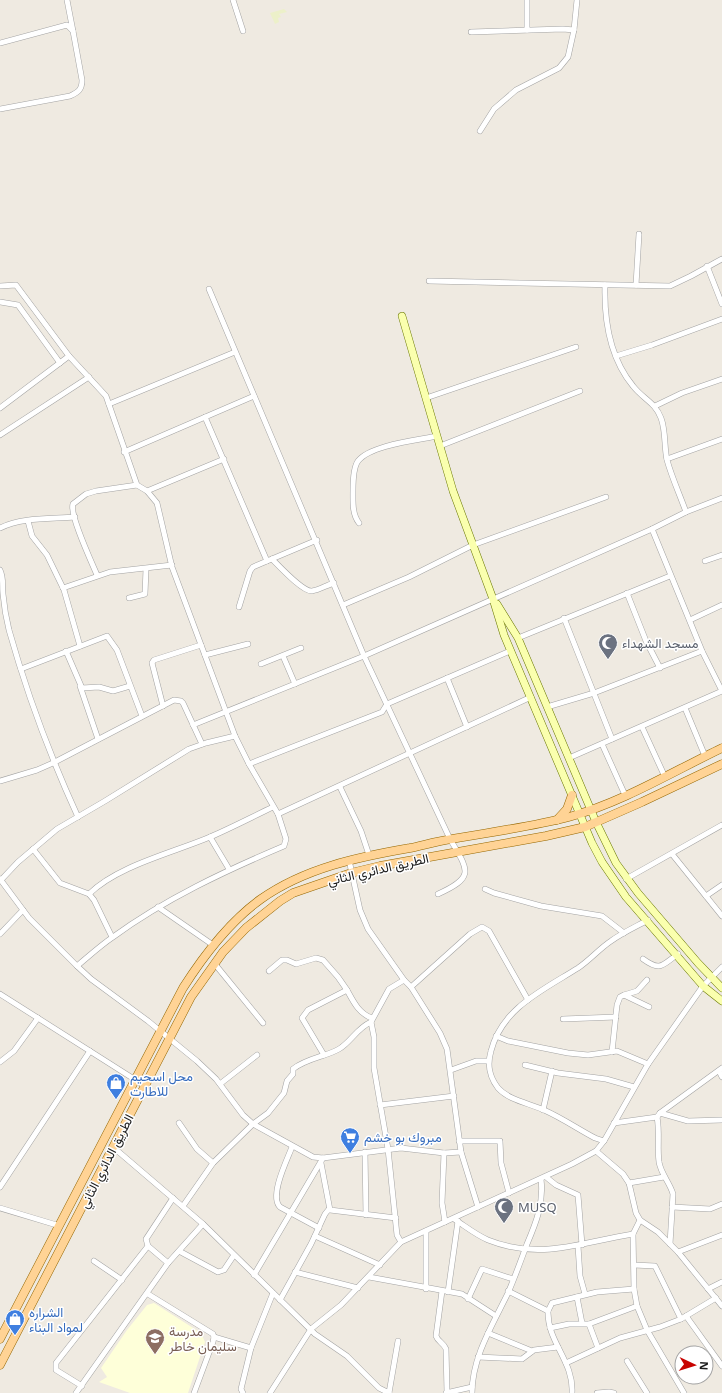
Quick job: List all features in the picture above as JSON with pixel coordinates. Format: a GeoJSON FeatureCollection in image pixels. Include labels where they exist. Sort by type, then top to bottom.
{"type":"FeatureCollection","features":[{"type":"Feature","properties":{"kind":"main road","name":"الطريق الدائري الثاني"},"geometry":{"type":"LineString","coordinates":[[0,1339],[183,988],[213,945],[260,900],[278,888],[313,872],[349,860],[450,839],[519,829],[579,813],[665,777],[722,748]]}},
{"type":"Feature","properties":{"kind":"main road","name":"الطريق الدائري الثاني"},"geometry":{"type":"LineString","coordinates":[[0,1365],[191,997],[214,963],[246,928],[280,901],[318,884],[351,873],[585,827],[722,764]]}},
{"type":"Feature","properties":{"kind":"main road"},"geometry":{"type":"LineString","coordinates":[[557,820],[566,809],[572,795]]}},
{"type":"Feature","properties":{"kind":"street"},"geometry":{"type":"LineString","coordinates":[[0,109],[70,96],[79,92],[82,87],[82,80],[66,0]]}},
{"type":"Feature","properties":{"kind":"street"},"geometry":{"type":"LineString","coordinates":[[233,0],[243,31]]}},
{"type":"Feature","properties":{"kind":"street"},"geometry":{"type":"LineString","coordinates":[[527,0],[527,30]]}},
{"type":"Feature","properties":{"kind":"street"},"geometry":{"type":"LineString","coordinates":[[480,131],[494,109],[516,90],[559,68],[568,57],[574,30],[577,0]]}},
{"type":"Feature","properties":{"kind":"street"},"geometry":{"type":"LineString","coordinates":[[0,44],[67,25],[73,31]]}},
{"type":"Feature","properties":{"kind":"street"},"geometry":{"type":"LineString","coordinates":[[471,32],[574,30]]}},
{"type":"Feature","properties":{"kind":"street"},"geometry":{"type":"LineString","coordinates":[[636,285],[639,234]]}},
{"type":"Feature","properties":{"kind":"street"},"geometry":{"type":"LineString","coordinates":[[429,281],[670,286],[722,259]]}},
{"type":"Feature","properties":{"kind":"street"},"geometry":{"type":"LineString","coordinates":[[707,266],[722,304]]}},
{"type":"Feature","properties":{"kind":"street"},"geometry":{"type":"LineString","coordinates":[[0,286],[16,285],[69,356],[106,396],[124,452],[137,485],[147,492],[157,503],[172,565],[235,736],[249,764],[278,814],[286,839],[284,846],[229,869],[158,907],[112,937],[78,966]]}},
{"type":"Feature","properties":{"kind":"street"},"geometry":{"type":"LineString","coordinates":[[605,285],[606,323],[616,356],[632,385],[641,395],[655,406],[662,420],[667,459],[686,512]]}},
{"type":"Feature","properties":{"kind":"street"},"geometry":{"type":"LineString","coordinates":[[209,289],[317,540],[364,656],[450,839],[465,867],[465,876],[462,880],[438,894]]}},
{"type":"Feature","properties":{"kind":"street"},"geometry":{"type":"LineString","coordinates":[[0,302],[18,305],[60,363]]}},
{"type":"Feature","properties":{"kind":"street"},"geometry":{"type":"LineString","coordinates":[[402,316],[440,446],[472,546],[493,599],[510,651],[531,697],[585,827],[602,862],[616,884],[678,954],[703,986],[722,1001]]}},
{"type":"Feature","properties":{"kind":"street"},"geometry":{"type":"LineString","coordinates":[[616,356],[722,320]]}},
{"type":"Feature","properties":{"kind":"street"},"geometry":{"type":"LineString","coordinates":[[426,398],[576,347]]}},
{"type":"Feature","properties":{"kind":"street"},"geometry":{"type":"LineString","coordinates":[[109,404],[235,352]]}},
{"type":"Feature","properties":{"kind":"street"},"geometry":{"type":"LineString","coordinates":[[0,408],[69,356]]}},
{"type":"Feature","properties":{"kind":"street"},"geometry":{"type":"LineString","coordinates":[[0,435],[89,377]]}},
{"type":"Feature","properties":{"kind":"street"},"geometry":{"type":"LineString","coordinates":[[655,406],[682,393],[722,379]]}},
{"type":"Feature","properties":{"kind":"street"},"geometry":{"type":"LineString","coordinates":[[440,446],[580,391]]}},
{"type":"Feature","properties":{"kind":"street"},"geometry":{"type":"LineString","coordinates":[[124,452],[254,396]]}},
{"type":"Feature","properties":{"kind":"street"},"geometry":{"type":"LineString","coordinates":[[205,417],[270,560],[308,590],[313,590],[334,583]]}},
{"type":"Feature","properties":{"kind":"street"},"geometry":{"type":"LineString","coordinates":[[359,523],[353,510],[353,487],[355,466],[359,460],[370,453],[396,444],[437,436]]}},
{"type":"Feature","properties":{"kind":"street"},"geometry":{"type":"LineString","coordinates":[[667,459],[722,439]]}},
{"type":"Feature","properties":{"kind":"street"},"geometry":{"type":"LineString","coordinates":[[147,492],[224,459]]}},
{"type":"Feature","properties":{"kind":"street"},"geometry":{"type":"LineString","coordinates":[[97,575],[75,517],[72,507],[73,504],[86,494],[137,485]]}},
{"type":"Feature","properties":{"kind":"street"},"geometry":{"type":"LineString","coordinates":[[343,605],[408,577],[472,546],[606,496]]}},
{"type":"Feature","properties":{"kind":"street"},"geometry":{"type":"LineString","coordinates":[[193,725],[226,713],[364,656],[652,529],[686,512],[722,498]]}},
{"type":"Feature","properties":{"kind":"street"},"geometry":{"type":"LineString","coordinates":[[0,528],[7,525],[28,521],[75,517]]}},
{"type":"Feature","properties":{"kind":"street"},"geometry":{"type":"LineString","coordinates":[[28,521],[32,536],[47,555],[64,588],[80,646]]}},
{"type":"Feature","properties":{"kind":"street"},"geometry":{"type":"LineString","coordinates":[[569,758],[722,691],[702,651],[652,529]]}},
{"type":"Feature","properties":{"kind":"street"},"geometry":{"type":"LineString","coordinates":[[239,607],[250,570],[253,567],[317,540]]}},
{"type":"Feature","properties":{"kind":"street"},"geometry":{"type":"LineString","coordinates":[[705,560],[722,554]]}},
{"type":"Feature","properties":{"kind":"street"},"geometry":{"type":"LineString","coordinates":[[64,588],[97,575],[120,570],[146,569],[172,565]]}},
{"type":"Feature","properties":{"kind":"street"},"geometry":{"type":"LineString","coordinates":[[129,598],[145,594],[146,569]]}},
{"type":"Feature","properties":{"kind":"street"},"geometry":{"type":"LineString","coordinates":[[0,570],[3,580],[1,592],[8,628],[54,763],[78,817]]}},
{"type":"Feature","properties":{"kind":"street"},"geometry":{"type":"LineString","coordinates":[[518,638],[670,576]]}},
{"type":"Feature","properties":{"kind":"street"},"geometry":{"type":"LineString","coordinates":[[627,593],[646,641],[660,668]]}},
{"type":"Feature","properties":{"kind":"street"},"geometry":{"type":"LineString","coordinates":[[493,599],[518,638],[596,822],[616,863],[626,879],[722,988]]}},
{"type":"Feature","properties":{"kind":"street"},"geometry":{"type":"LineString","coordinates":[[690,620],[722,606]]}},
{"type":"Feature","properties":{"kind":"street"},"geometry":{"type":"LineString","coordinates":[[564,618],[612,739]]}},
{"type":"Feature","properties":{"kind":"street"},"geometry":{"type":"LineString","coordinates":[[21,668],[66,652],[104,636],[109,637],[117,650],[142,716]]}},
{"type":"Feature","properties":{"kind":"street"},"geometry":{"type":"LineString","coordinates":[[163,706],[152,663],[154,660],[202,644]]}},
{"type":"Feature","properties":{"kind":"street"},"geometry":{"type":"LineString","coordinates":[[205,655],[248,644]]}},
{"type":"Feature","properties":{"kind":"street"},"geometry":{"type":"LineString","coordinates":[[261,664],[301,648]]}},
{"type":"Feature","properties":{"kind":"street"},"geometry":{"type":"LineString","coordinates":[[249,764],[382,712],[387,704],[510,651]]}},
{"type":"Feature","properties":{"kind":"street"},"geometry":{"type":"LineString","coordinates":[[547,706],[594,693],[702,651]]}},
{"type":"Feature","properties":{"kind":"street"},"geometry":{"type":"LineString","coordinates":[[66,652],[80,686],[98,739]]}},
{"type":"Feature","properties":{"kind":"street"},"geometry":{"type":"LineString","coordinates":[[283,656],[295,684]]}},
{"type":"Feature","properties":{"kind":"street"},"geometry":{"type":"LineString","coordinates":[[447,678],[467,727]]}},
{"type":"Feature","properties":{"kind":"street"},"geometry":{"type":"LineString","coordinates":[[80,686],[85,689],[99,687],[113,691],[130,686]]}},
{"type":"Feature","properties":{"kind":"street"},"geometry":{"type":"LineString","coordinates":[[278,814],[531,697]]}},
{"type":"Feature","properties":{"kind":"street"},"geometry":{"type":"LineString","coordinates":[[0,781],[37,770],[54,763],[174,700],[181,701],[202,744]]}},
{"type":"Feature","properties":{"kind":"street"},"geometry":{"type":"LineString","coordinates":[[685,708],[705,756]]}},
{"type":"Feature","properties":{"kind":"street"},"geometry":{"type":"LineString","coordinates":[[642,727],[665,777]]}},
{"type":"Feature","properties":{"kind":"street"},"geometry":{"type":"LineString","coordinates":[[235,736],[202,744],[189,749],[57,829],[18,862],[0,880],[22,910],[78,966],[101,987],[197,1061],[220,1084],[243,1114],[253,1124],[292,1147],[322,1161],[388,1149],[417,1149],[444,1153],[461,1152]]}},
{"type":"Feature","properties":{"kind":"street"},"geometry":{"type":"LineString","coordinates":[[602,744],[625,795]]}},
{"type":"Feature","properties":{"kind":"street"},"geometry":{"type":"LineString","coordinates":[[340,786],[362,831],[368,855]]}},
{"type":"Feature","properties":{"kind":"street"},"geometry":{"type":"LineString","coordinates":[[89,894],[102,882],[117,874],[210,837],[273,807]]}},
{"type":"Feature","properties":{"kind":"street"},"geometry":{"type":"LineString","coordinates":[[626,879],[722,825]]}},
{"type":"Feature","properties":{"kind":"street"},"geometry":{"type":"LineString","coordinates":[[210,837],[229,869]]}},
{"type":"Feature","properties":{"kind":"street"},"geometry":{"type":"LineString","coordinates":[[33,849],[60,884],[89,894],[94,900],[112,937]]}},
{"type":"Feature","properties":{"kind":"street"},"geometry":{"type":"LineString","coordinates":[[672,854],[722,916]]}},
{"type":"Feature","properties":{"kind":"street"},"geometry":{"type":"LineString","coordinates":[[349,860],[360,910],[368,929],[404,980],[411,987],[440,1033],[447,1049],[461,1152],[478,1207]]}},
{"type":"Feature","properties":{"kind":"street"},"geometry":{"type":"LineString","coordinates":[[706,896],[722,885]]}},
{"type":"Feature","properties":{"kind":"street"},"geometry":{"type":"LineString","coordinates":[[485,889],[494,893],[541,906],[602,916],[624,933]]}},
{"type":"Feature","properties":{"kind":"street"},"geometry":{"type":"LineString","coordinates":[[158,907],[213,945]]}},
{"type":"Feature","properties":{"kind":"street"},"geometry":{"type":"LineString","coordinates":[[0,934],[22,910]]}},
{"type":"Feature","properties":{"kind":"street"},"geometry":{"type":"LineString","coordinates":[[604,1141],[595,1138],[543,1110],[520,1101],[500,1089],[492,1078],[488,1061],[496,1036],[505,1020],[528,1000],[584,963],[610,941],[648,920]]}},
{"type":"Feature","properties":{"kind":"street"},"geometry":{"type":"LineString","coordinates":[[411,987],[470,934],[482,927],[489,931],[528,1000]]}},
{"type":"Feature","properties":{"kind":"street"},"geometry":{"type":"LineString","coordinates":[[643,959],[655,967],[660,967],[678,954]]}},
{"type":"Feature","properties":{"kind":"street"},"geometry":{"type":"LineString","coordinates":[[268,971],[282,960],[299,964],[316,958],[320,959],[328,964],[359,1009],[372,1020],[374,1038],[374,1068],[388,1149],[397,1235],[401,1242]]}},
{"type":"Feature","properties":{"kind":"street"},"geometry":{"type":"LineString","coordinates":[[214,963],[263,1023]]}},
{"type":"Feature","properties":{"kind":"street"},"geometry":{"type":"LineString","coordinates":[[270,1393],[311,1329],[341,1305],[401,1242],[445,1222],[456,1220],[478,1207],[543,1178],[596,1151],[604,1141],[648,1064],[703,986],[722,967]]}},
{"type":"Feature","properties":{"kind":"street"},"geometry":{"type":"LineString","coordinates":[[183,1206],[213,1163],[253,1124],[268,1113],[284,1094],[288,1081],[293,1074],[293,1069],[340,1048],[360,1028],[372,1020],[389,989],[404,980]]}},
{"type":"Feature","properties":{"kind":"street"},"geometry":{"type":"LineString","coordinates":[[612,1052],[618,1000],[624,995],[637,990],[647,980]]}},
{"type":"Feature","properties":{"kind":"street"},"geometry":{"type":"LineString","coordinates":[[324,1054],[303,1015],[312,1008],[347,990]]}},
{"type":"Feature","properties":{"kind":"street"},"geometry":{"type":"LineString","coordinates":[[0,994],[145,1086]]}},
{"type":"Feature","properties":{"kind":"street"},"geometry":{"type":"LineString","coordinates":[[624,995],[649,1007]]}},
{"type":"Feature","properties":{"kind":"street"},"geometry":{"type":"LineString","coordinates":[[563,1019],[616,1017]]}},
{"type":"Feature","properties":{"kind":"street"},"geometry":{"type":"LineString","coordinates":[[0,1062],[14,1051],[38,1018]]}},
{"type":"Feature","properties":{"kind":"street"},"geometry":{"type":"LineString","coordinates":[[496,1036],[508,1041],[568,1053],[588,1055],[618,1051],[630,1054],[648,1064]]}},
{"type":"Feature","properties":{"kind":"street"},"geometry":{"type":"LineString","coordinates":[[0,1187],[90,1051]]}},
{"type":"Feature","properties":{"kind":"street"},"geometry":{"type":"LineString","coordinates":[[220,1084],[257,1055]]}},
{"type":"Feature","properties":{"kind":"street"},"geometry":{"type":"LineString","coordinates":[[451,1070],[476,1061],[488,1061]]}},
{"type":"Feature","properties":{"kind":"street"},"geometry":{"type":"LineString","coordinates":[[525,1065],[552,1071],[606,1079],[634,1087]]}},
{"type":"Feature","properties":{"kind":"street"},"geometry":{"type":"LineString","coordinates":[[659,1115],[720,1070],[722,1077]]}},
{"type":"Feature","properties":{"kind":"street"},"geometry":{"type":"LineString","coordinates":[[543,1110],[552,1071]]}},
{"type":"Feature","properties":{"kind":"street"},"geometry":{"type":"LineString","coordinates":[[380,1105],[454,1096]]}},
{"type":"Feature","properties":{"kind":"street"},"geometry":{"type":"LineString","coordinates":[[614,1123],[659,1115],[693,1121],[722,1120]]}},
{"type":"Feature","properties":{"kind":"street"},"geometry":{"type":"LineString","coordinates":[[659,1115],[659,1163],[664,1177],[672,1189],[670,1244]]}},
{"type":"Feature","properties":{"kind":"street"},"geometry":{"type":"LineString","coordinates":[[179,1123],[197,1149],[213,1163]]}},
{"type":"Feature","properties":{"kind":"street"},"geometry":{"type":"LineString","coordinates":[[460,1141],[500,1141],[501,1162],[509,1193]]}},
{"type":"Feature","properties":{"kind":"street"},"geometry":{"type":"LineString","coordinates":[[113,1147],[203,1224],[273,1294],[321,1339],[347,1356],[379,1391],[389,1393],[398,1341]]}},
{"type":"Feature","properties":{"kind":"street"},"geometry":{"type":"LineString","coordinates":[[292,1147],[276,1198],[278,1205],[319,1228]]}},
{"type":"Feature","properties":{"kind":"street"},"geometry":{"type":"LineString","coordinates":[[596,1151],[623,1174],[629,1183],[636,1213],[640,1220],[678,1252],[722,1306]]}},
{"type":"Feature","properties":{"kind":"street"},"geometry":{"type":"LineString","coordinates":[[365,1152],[366,1215]]}},
{"type":"Feature","properties":{"kind":"street"},"geometry":{"type":"LineString","coordinates":[[444,1153],[442,1202],[445,1222]]}},
{"type":"Feature","properties":{"kind":"street"},"geometry":{"type":"LineString","coordinates":[[280,1300],[329,1209],[322,1161]]}},
{"type":"Feature","properties":{"kind":"street"},"geometry":{"type":"LineString","coordinates":[[254,1275],[322,1161]]}},
{"type":"Feature","properties":{"kind":"street"},"geometry":{"type":"LineString","coordinates":[[629,1183],[664,1177]]}},
{"type":"Feature","properties":{"kind":"street"},"geometry":{"type":"LineString","coordinates":[[543,1178],[578,1195],[580,1276],[585,1294]]}},
{"type":"Feature","properties":{"kind":"street"},"geometry":{"type":"LineString","coordinates":[[442,1291],[436,1336],[439,1341],[444,1344],[446,1349],[446,1393],[472,1390],[478,1357],[526,1249],[536,1221],[542,1201],[543,1178]]}},
{"type":"Feature","properties":{"kind":"street"},"geometry":{"type":"LineString","coordinates":[[168,1263],[148,1246],[146,1240],[174,1198]]}},
{"type":"Feature","properties":{"kind":"street"},"geometry":{"type":"LineString","coordinates":[[672,1207],[710,1209],[722,1204]]}},
{"type":"Feature","properties":{"kind":"street"},"geometry":{"type":"LineString","coordinates":[[0,1208],[60,1226]]}},
{"type":"Feature","properties":{"kind":"street"},"geometry":{"type":"LineString","coordinates":[[329,1209],[396,1218]]}},
{"type":"Feature","properties":{"kind":"street"},"geometry":{"type":"LineString","coordinates":[[456,1220],[488,1240],[526,1249],[553,1250],[606,1238],[633,1234]]}},
{"type":"Feature","properties":{"kind":"street"},"geometry":{"type":"LineString","coordinates":[[448,1292],[456,1220]]}},
{"type":"Feature","properties":{"kind":"street"},"geometry":{"type":"LineString","coordinates":[[640,1220],[633,1234],[634,1288],[638,1306],[647,1330],[684,1393]]}},
{"type":"Feature","properties":{"kind":"street"},"geometry":{"type":"LineString","coordinates":[[76,1393],[148,1294],[168,1263],[203,1224]]}},
{"type":"Feature","properties":{"kind":"street"},"geometry":{"type":"LineString","coordinates":[[426,1231],[426,1289]]}},
{"type":"Feature","properties":{"kind":"street"},"geometry":{"type":"LineString","coordinates":[[678,1252],[722,1235]]}},
{"type":"Feature","properties":{"kind":"street"},"geometry":{"type":"LineString","coordinates":[[315,1236],[380,1265]]}},
{"type":"Feature","properties":{"kind":"street"},"geometry":{"type":"LineString","coordinates":[[82,1386],[56,1370],[56,1363],[148,1246]]}},
{"type":"Feature","properties":{"kind":"street"},"geometry":{"type":"LineString","coordinates":[[179,1251],[218,1272],[224,1270],[234,1255]]}},
{"type":"Feature","properties":{"kind":"street"},"geometry":{"type":"LineString","coordinates":[[94,1261],[122,1280]]}},
{"type":"Feature","properties":{"kind":"street"},"geometry":{"type":"LineString","coordinates":[[634,1265],[655,1266],[684,1317],[722,1366]]}},
{"type":"Feature","properties":{"kind":"street"},"geometry":{"type":"LineString","coordinates":[[468,1299],[482,1269],[513,1279]]}},
{"type":"Feature","properties":{"kind":"street"},"geometry":{"type":"LineString","coordinates":[[295,1272],[358,1288]]}},
{"type":"Feature","properties":{"kind":"street"},"geometry":{"type":"LineString","coordinates":[[369,1277],[426,1289],[462,1294],[496,1316]]}},
{"type":"Feature","properties":{"kind":"street"},"geometry":{"type":"LineString","coordinates":[[708,1289],[722,1282]]}},
{"type":"Feature","properties":{"kind":"street"},"geometry":{"type":"LineString","coordinates":[[572,1393],[572,1374],[550,1328],[548,1311],[552,1303],[585,1294],[634,1288]]}},
{"type":"Feature","properties":{"kind":"street"},"geometry":{"type":"LineString","coordinates":[[508,1291],[548,1311]]}},
{"type":"Feature","properties":{"kind":"street"},"geometry":{"type":"LineString","coordinates":[[148,1294],[211,1332],[214,1338],[194,1393]]}},
{"type":"Feature","properties":{"kind":"street"},"geometry":{"type":"LineString","coordinates":[[243,1393],[241,1389],[250,1348],[273,1294]]}},
{"type":"Feature","properties":{"kind":"street"},"geometry":{"type":"LineString","coordinates":[[576,1297],[582,1324]]}},
{"type":"Feature","properties":{"kind":"street"},"geometry":{"type":"LineString","coordinates":[[566,1363],[598,1348],[684,1317],[716,1298]]}},
{"type":"Feature","properties":{"kind":"street"},"geometry":{"type":"LineString","coordinates":[[550,1328],[589,1324],[638,1306]]}},
{"type":"Feature","properties":{"kind":"street"},"geometry":{"type":"LineString","coordinates":[[589,1324],[598,1348]]}},
{"type":"Feature","properties":{"kind":"street"},"geometry":{"type":"LineString","coordinates":[[488,1333],[532,1351]]}},
{"type":"Feature","properties":{"kind":"street"},"geometry":{"type":"LineString","coordinates":[[214,1338],[250,1348]]}},
{"type":"Feature","properties":{"kind":"street"},"geometry":{"type":"LineString","coordinates":[[478,1357],[522,1359],[532,1351],[558,1347]]}},
{"type":"Feature","properties":{"kind":"street"},"geometry":{"type":"LineString","coordinates":[[628,1361],[646,1393]]}},
{"type":"Feature","properties":{"kind":"street"},"geometry":{"type":"LineString","coordinates":[[597,1393],[614,1393]]}},
{"type":"Feature","properties":{"kind":"shaded area"},"geometry":{"type":"Polygon","coordinates":[[[284,9],[287,12],[279,14],[281,17],[278,18],[279,22],[275,24],[270,13],[284,9]]]}},
{"type":"Feature","properties":{"kind":"shaded area","name":"مدرسة سليمان خاطر"},"geometry":{"type":"Polygon","coordinates":[[[154,1303],[201,1333],[205,1342],[188,1393],[130,1393],[99,1382],[107,1377],[101,1368],[127,1330],[147,1305],[154,1303]]]}},
{"type":"Feature","properties":{"kind":"place","name":"مسجد الشهداء"},"geometry":{"type":"Point","coordinates":[608,660]}},
{"type":"Feature","properties":{"kind":"place","name":"محل اسحيم للاطارت"},"geometry":{"type":"Point","coordinates":[116,1100]}},
{"type":"Feature","properties":{"kind":"place","name":"مبروك بو خشم"},"geometry":{"type":"Point","coordinates":[350,1154]}},
{"type":"Feature","properties":{"kind":"place","name":"MUSQ"},"geometry":{"type":"Point","coordinates":[504,1224]}},
{"type":"Feature","properties":{"kind":"place","name":"الشراره لمواد البناء"},"geometry":{"type":"Point","coordinates":[15,1336]}},
{"type":"Feature","properties":{"kind":"place","name":"مدرسة سليمان خاطر"},"geometry":{"type":"Point","coordinates":[155,1355]}}]}
